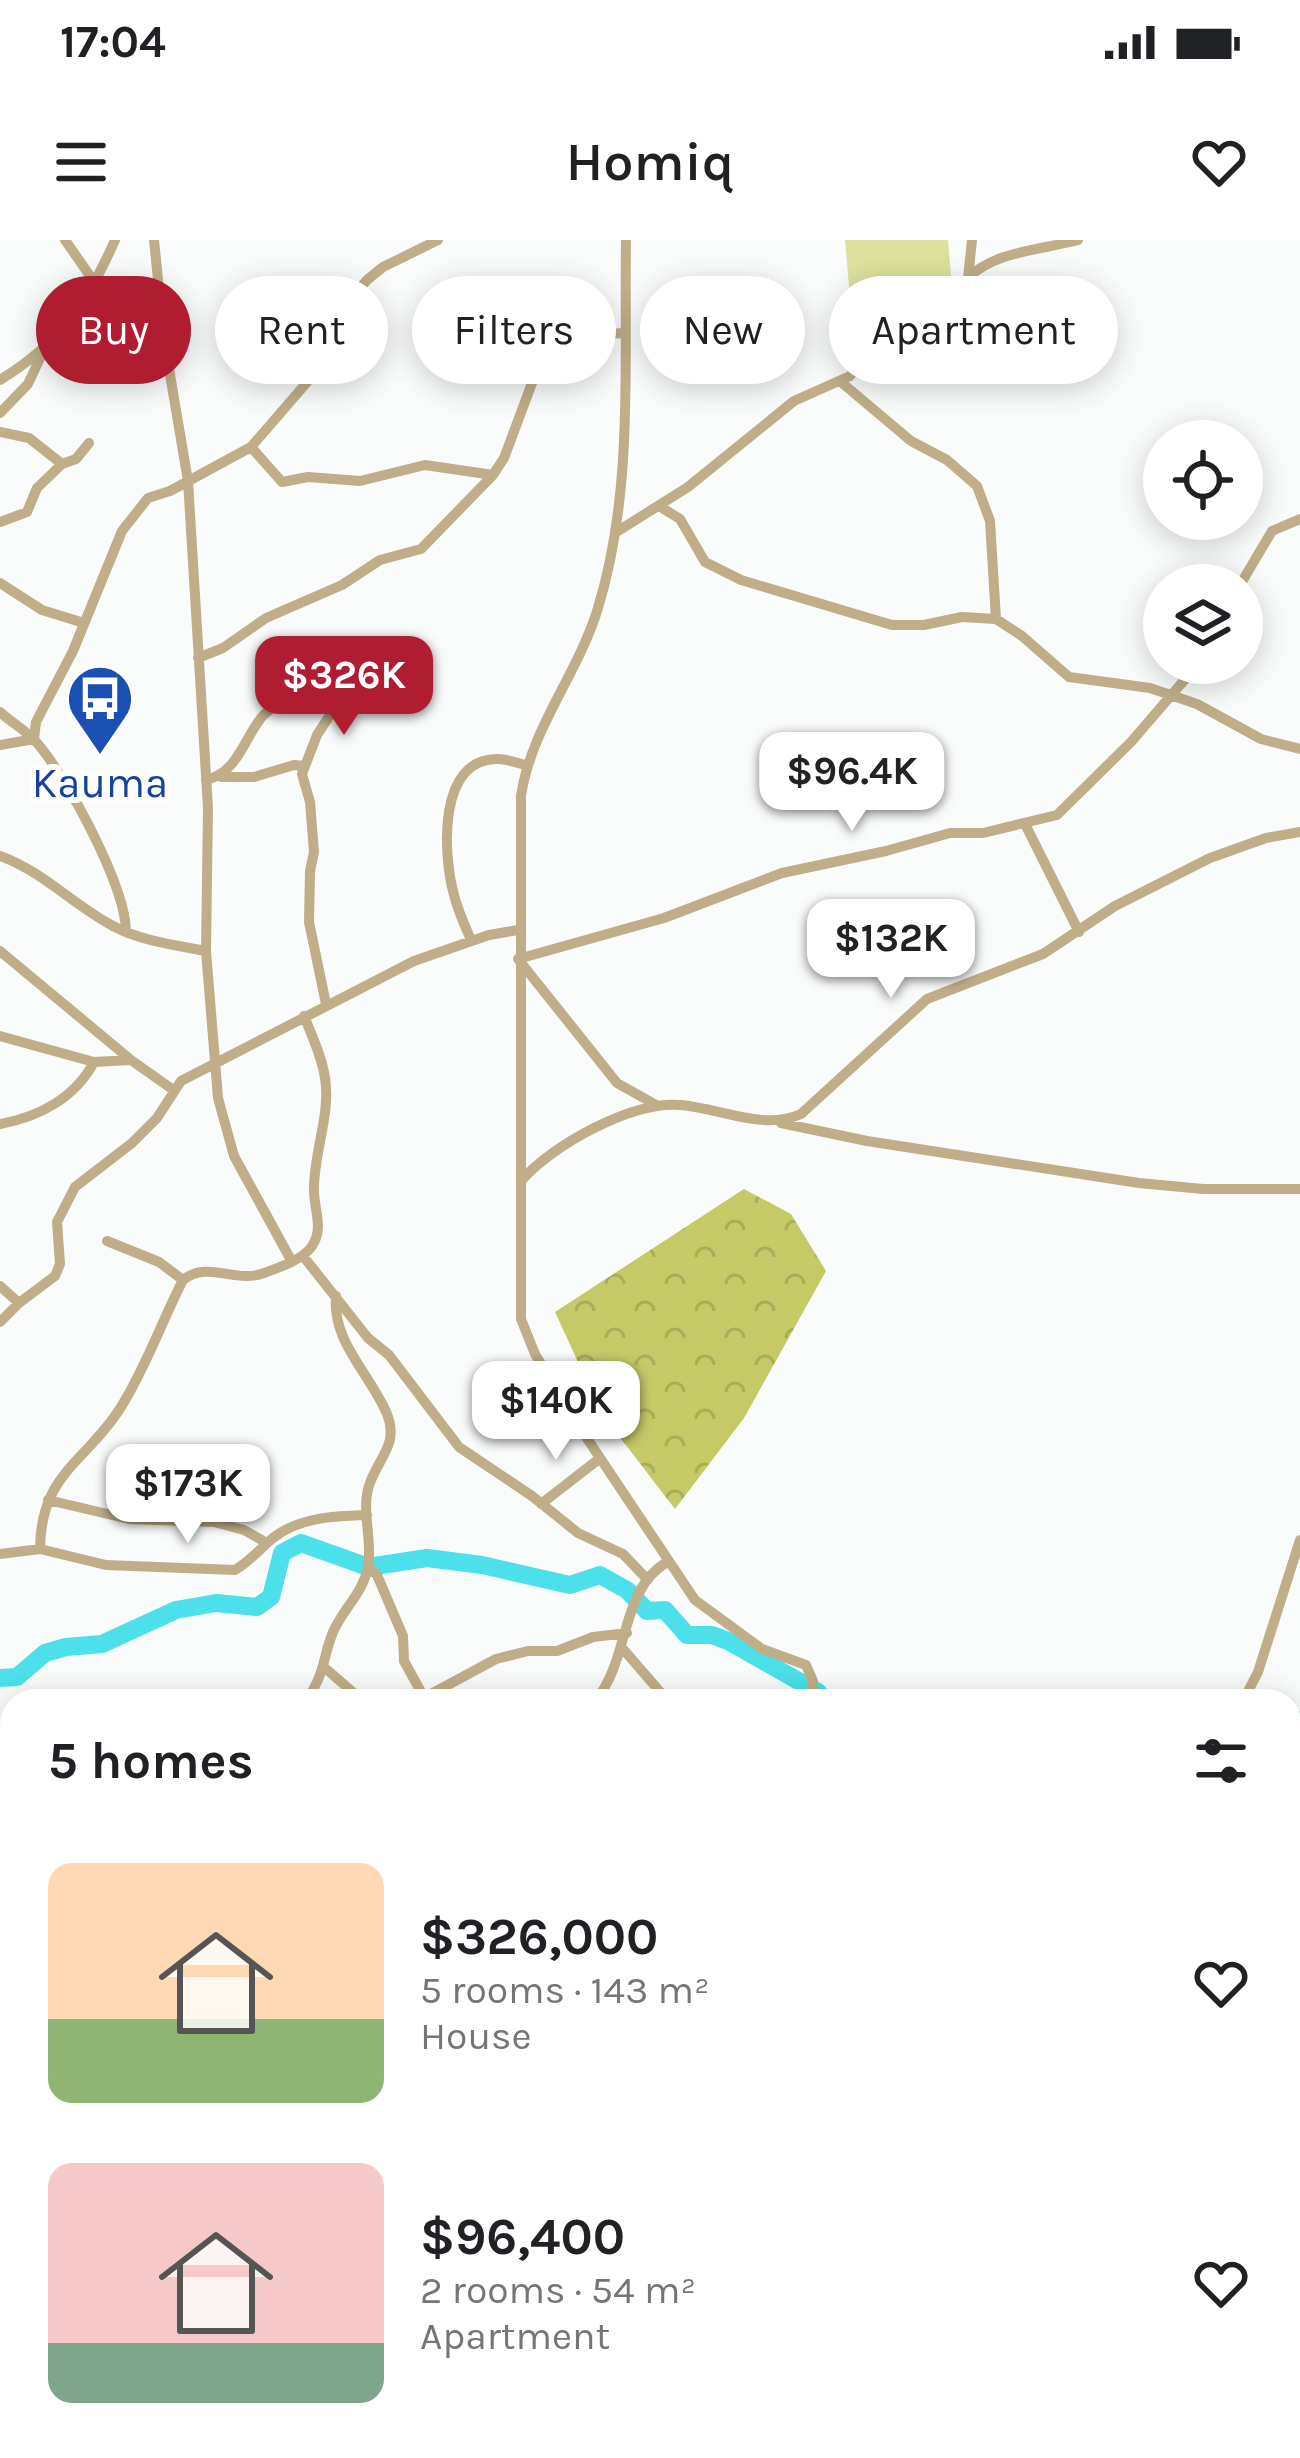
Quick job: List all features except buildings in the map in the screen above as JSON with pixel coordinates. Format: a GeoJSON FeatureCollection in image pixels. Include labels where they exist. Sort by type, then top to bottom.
{"type":"FeatureCollection","features":[{"type":"Feature","properties":{"kind":"street"},"geometry":{"type":"LineString","coordinates":[[65,240],[90,276]]}},
{"type":"Feature","properties":{"kind":"street"},"geometry":{"type":"LineString","coordinates":[[98,276],[115,240]]}},
{"type":"Feature","properties":{"kind":"street"},"geometry":{"type":"LineString","coordinates":[[154,240],[158,276]]}},
{"type":"Feature","properties":{"kind":"street"},"geometry":{"type":"LineString","coordinates":[[34,739],[43,706],[58,682],[122,531],[148,499],[251,447],[340,344],[356,293],[367,280],[415,245],[438,240]]}},
{"type":"Feature","properties":{"kind":"street"},"geometry":{"type":"LineString","coordinates":[[626,240],[618,531],[596,614],[526,765],[521,796],[518,959],[523,1326],[546,1374],[599,1459],[707,1612],[762,1648],[806,1665],[813,1689]]}},
{"type":"Feature","properties":{"kind":"street"},"geometry":{"type":"LineString","coordinates":[[968,276],[972,240]]}},
{"type":"Feature","properties":{"kind":"street"},"geometry":{"type":"LineString","coordinates":[[970,276],[997,257],[1078,240]]}},
{"type":"Feature","properties":{"kind":"street"},"geometry":{"type":"LineString","coordinates":[[198,658],[223,649],[266,618],[342,585],[380,560],[421,549],[494,475],[538,367],[562,344],[591,335],[624,333]]}},
{"type":"Feature","properties":{"kind":"street"},"geometry":{"type":"LineString","coordinates":[[0,380],[36,356]]}},
{"type":"Feature","properties":{"kind":"street"},"geometry":{"type":"LineString","coordinates":[[0,413],[28,384],[36,366]]}},
{"type":"Feature","properties":{"kind":"street"},"geometry":{"type":"LineString","coordinates":[[173,384],[188,481],[198,658],[212,778],[206,951],[214,1064],[233,1156],[297,1258],[389,1355],[459,1447],[578,1533],[623,1554],[646,1577]]}},
{"type":"Feature","properties":{"kind":"street"},"geometry":{"type":"LineString","coordinates":[[618,531],[658,506],[794,401],[836,384]]}},
{"type":"Feature","properties":{"kind":"street"},"geometry":{"type":"LineString","coordinates":[[843,384],[910,441],[947,460],[977,486],[991,521],[996,619]]}},
{"type":"Feature","properties":{"kind":"street"},"geometry":{"type":"LineString","coordinates":[[0,432],[28,437],[62,464]]}},
{"type":"Feature","properties":{"kind":"street"},"geometry":{"type":"LineString","coordinates":[[0,522],[27,512],[37,488],[89,443]]}},
{"type":"Feature","properties":{"kind":"street"},"geometry":{"type":"LineString","coordinates":[[251,447],[282,482],[308,477],[360,481],[425,465],[494,475]]}},
{"type":"Feature","properties":{"kind":"street"},"geometry":{"type":"LineString","coordinates":[[658,506],[680,519],[705,562],[741,580],[892,625],[924,625],[962,616],[996,619],[1069,677],[1170,695],[1197,704],[1261,740],[1300,749]]}},
{"type":"Feature","properties":{"kind":"street"},"geometry":{"type":"LineString","coordinates":[[1252,564],[1272,531],[1300,519]]}},
{"type":"Feature","properties":{"kind":"street"},"geometry":{"type":"LineString","coordinates":[[0,583],[42,610],[84,623]]}},
{"type":"Feature","properties":{"kind":"street"},"geometry":{"type":"LineString","coordinates":[[518,959],[664,918],[782,873],[950,832],[983,833],[1025,824],[1066,809],[1184,684]]}},
{"type":"Feature","properties":{"kind":"street"},"geometry":{"type":"LineString","coordinates":[[212,778],[231,766],[262,716],[283,702],[332,686],[341,698],[304,766],[314,852],[309,922],[326,1004]]}},
{"type":"Feature","properties":{"kind":"street"},"geometry":{"type":"LineString","coordinates":[[0,712],[34,739],[50,760],[110,871],[123,906],[126,932]]}},
{"type":"Feature","properties":{"kind":"street"},"geometry":{"type":"LineString","coordinates":[[0,745],[34,739]]}},
{"type":"Feature","properties":{"kind":"street"},"geometry":{"type":"LineString","coordinates":[[472,940],[453,893],[447,844],[455,782],[472,766],[496,759],[526,765]]}},
{"type":"Feature","properties":{"kind":"street"},"geometry":{"type":"LineString","coordinates":[[212,778],[254,778],[304,766]]}},
{"type":"Feature","properties":{"kind":"street"},"geometry":{"type":"LineString","coordinates":[[1025,824],[1079,932]]}},
{"type":"Feature","properties":{"kind":"street"},"geometry":{"type":"LineString","coordinates":[[776,1122],[816,1105],[927,999],[1043,954],[1136,894],[1210,858],[1252,842],[1300,832]]}},
{"type":"Feature","properties":{"kind":"street"},"geometry":{"type":"LineString","coordinates":[[0,856],[33,869],[126,932],[206,951]]}},
{"type":"Feature","properties":{"kind":"street"},"geometry":{"type":"LineString","coordinates":[[0,1322],[55,1276],[60,1264],[57,1222],[75,1187],[157,1118],[172,1089],[192,1074],[414,961],[518,930]]}},
{"type":"Feature","properties":{"kind":"street"},"geometry":{"type":"LineString","coordinates":[[0,951],[172,1089]]}},
{"type":"Feature","properties":{"kind":"street"},"geometry":{"type":"LineString","coordinates":[[518,959],[617,1083],[658,1106]]}},
{"type":"Feature","properties":{"kind":"street"},"geometry":{"type":"LineString","coordinates":[[40,1549],[40,1520],[48,1499],[77,1457],[119,1411],[183,1280],[206,1270],[259,1276],[314,1244],[318,1231],[314,1192],[326,1097],[321,1062],[304,1016]]}},
{"type":"Feature","properties":{"kind":"street"},"geometry":{"type":"LineString","coordinates":[[0,1036],[94,1062],[131,1060]]}},
{"type":"Feature","properties":{"kind":"street"},"geometry":{"type":"LineString","coordinates":[[0,1124],[58,1102],[86,1077],[94,1062]]}},
{"type":"Feature","properties":{"kind":"street"},"geometry":{"type":"LineString","coordinates":[[521,1181],[555,1150],[607,1124],[658,1106],[680,1105],[867,1141],[1139,1183],[1203,1189],[1300,1189]]}},
{"type":"Feature","properties":{"kind":"street"},"geometry":{"type":"LineString","coordinates":[[107,1241],[159,1262],[183,1280]]}},
{"type":"Feature","properties":{"kind":"street"},"geometry":{"type":"LineString","coordinates":[[0,1286],[19,1303]]}},
{"type":"Feature","properties":{"kind":"street"},"geometry":{"type":"LineString","coordinates":[[314,1689],[326,1667],[332,1635],[355,1601],[368,1567],[369,1484],[385,1460],[392,1432],[388,1414],[343,1339],[337,1296]]}},
{"type":"Feature","properties":{"kind":"street"},"geometry":{"type":"LineString","coordinates":[[542,1504],[599,1459]]}},
{"type":"Feature","properties":{"kind":"street"},"geometry":{"type":"LineString","coordinates":[[48,1499],[129,1519],[214,1522],[244,1530],[267,1543]]}},
{"type":"Feature","properties":{"kind":"street"},"geometry":{"type":"LineString","coordinates":[[0,1554],[40,1549],[90,1564],[224,1571],[246,1563],[278,1534],[316,1519],[367,1515]]}},
{"type":"Feature","properties":{"kind":"street"},"geometry":{"type":"LineString","coordinates":[[1249,1689],[1300,1540]]}},
{"type":"Feature","properties":{"kind":"street"},"geometry":{"type":"LineString","coordinates":[[605,1689],[646,1577],[669,1561]]}},
{"type":"Feature","properties":{"kind":"street"},"geometry":{"type":"LineString","coordinates":[[368,1567],[377,1575],[404,1636],[404,1661],[418,1689]]}},
{"type":"Feature","properties":{"kind":"street"},"geometry":{"type":"LineString","coordinates":[[443,1689],[496,1659],[557,1652],[593,1637],[627,1633]]}},
{"type":"Feature","properties":{"kind":"street"},"geometry":{"type":"LineString","coordinates":[[623,1649],[658,1689]]}},
{"type":"Feature","properties":{"kind":"street"},"geometry":{"type":"LineString","coordinates":[[326,1667],[350,1689]]}},
{"type":"Feature","properties":{"kind":"green space"},"geometry":{"type":"Polygon","coordinates":[[[845,240],[948,240],[951,276],[848,276],[845,240]]]}},
{"type":"Feature","properties":{"kind":"green space"},"geometry":{"type":"Polygon","coordinates":[[[744,1189],[791,1214],[826,1271],[744,1418],[675,1509],[602,1414],[555,1312],[744,1189]]]}},
{"type":"Feature","properties":{"kind":"waterway"},"geometry":{"type":"LineString","coordinates":[[0,1678],[17,1677],[45,1653],[102,1644],[176,1610],[216,1603],[257,1607],[271,1597],[282,1553],[301,1543],[368,1567],[427,1558],[570,1585],[600,1575],[627,1590],[647,1611],[665,1610],[687,1635],[712,1635],[728,1641],[813,1689]]}},
{"type":"Feature","properties":{"kind":"place","name":"Kauma"},"geometry":{"type":"Point","coordinates":[100,757]}}]}
